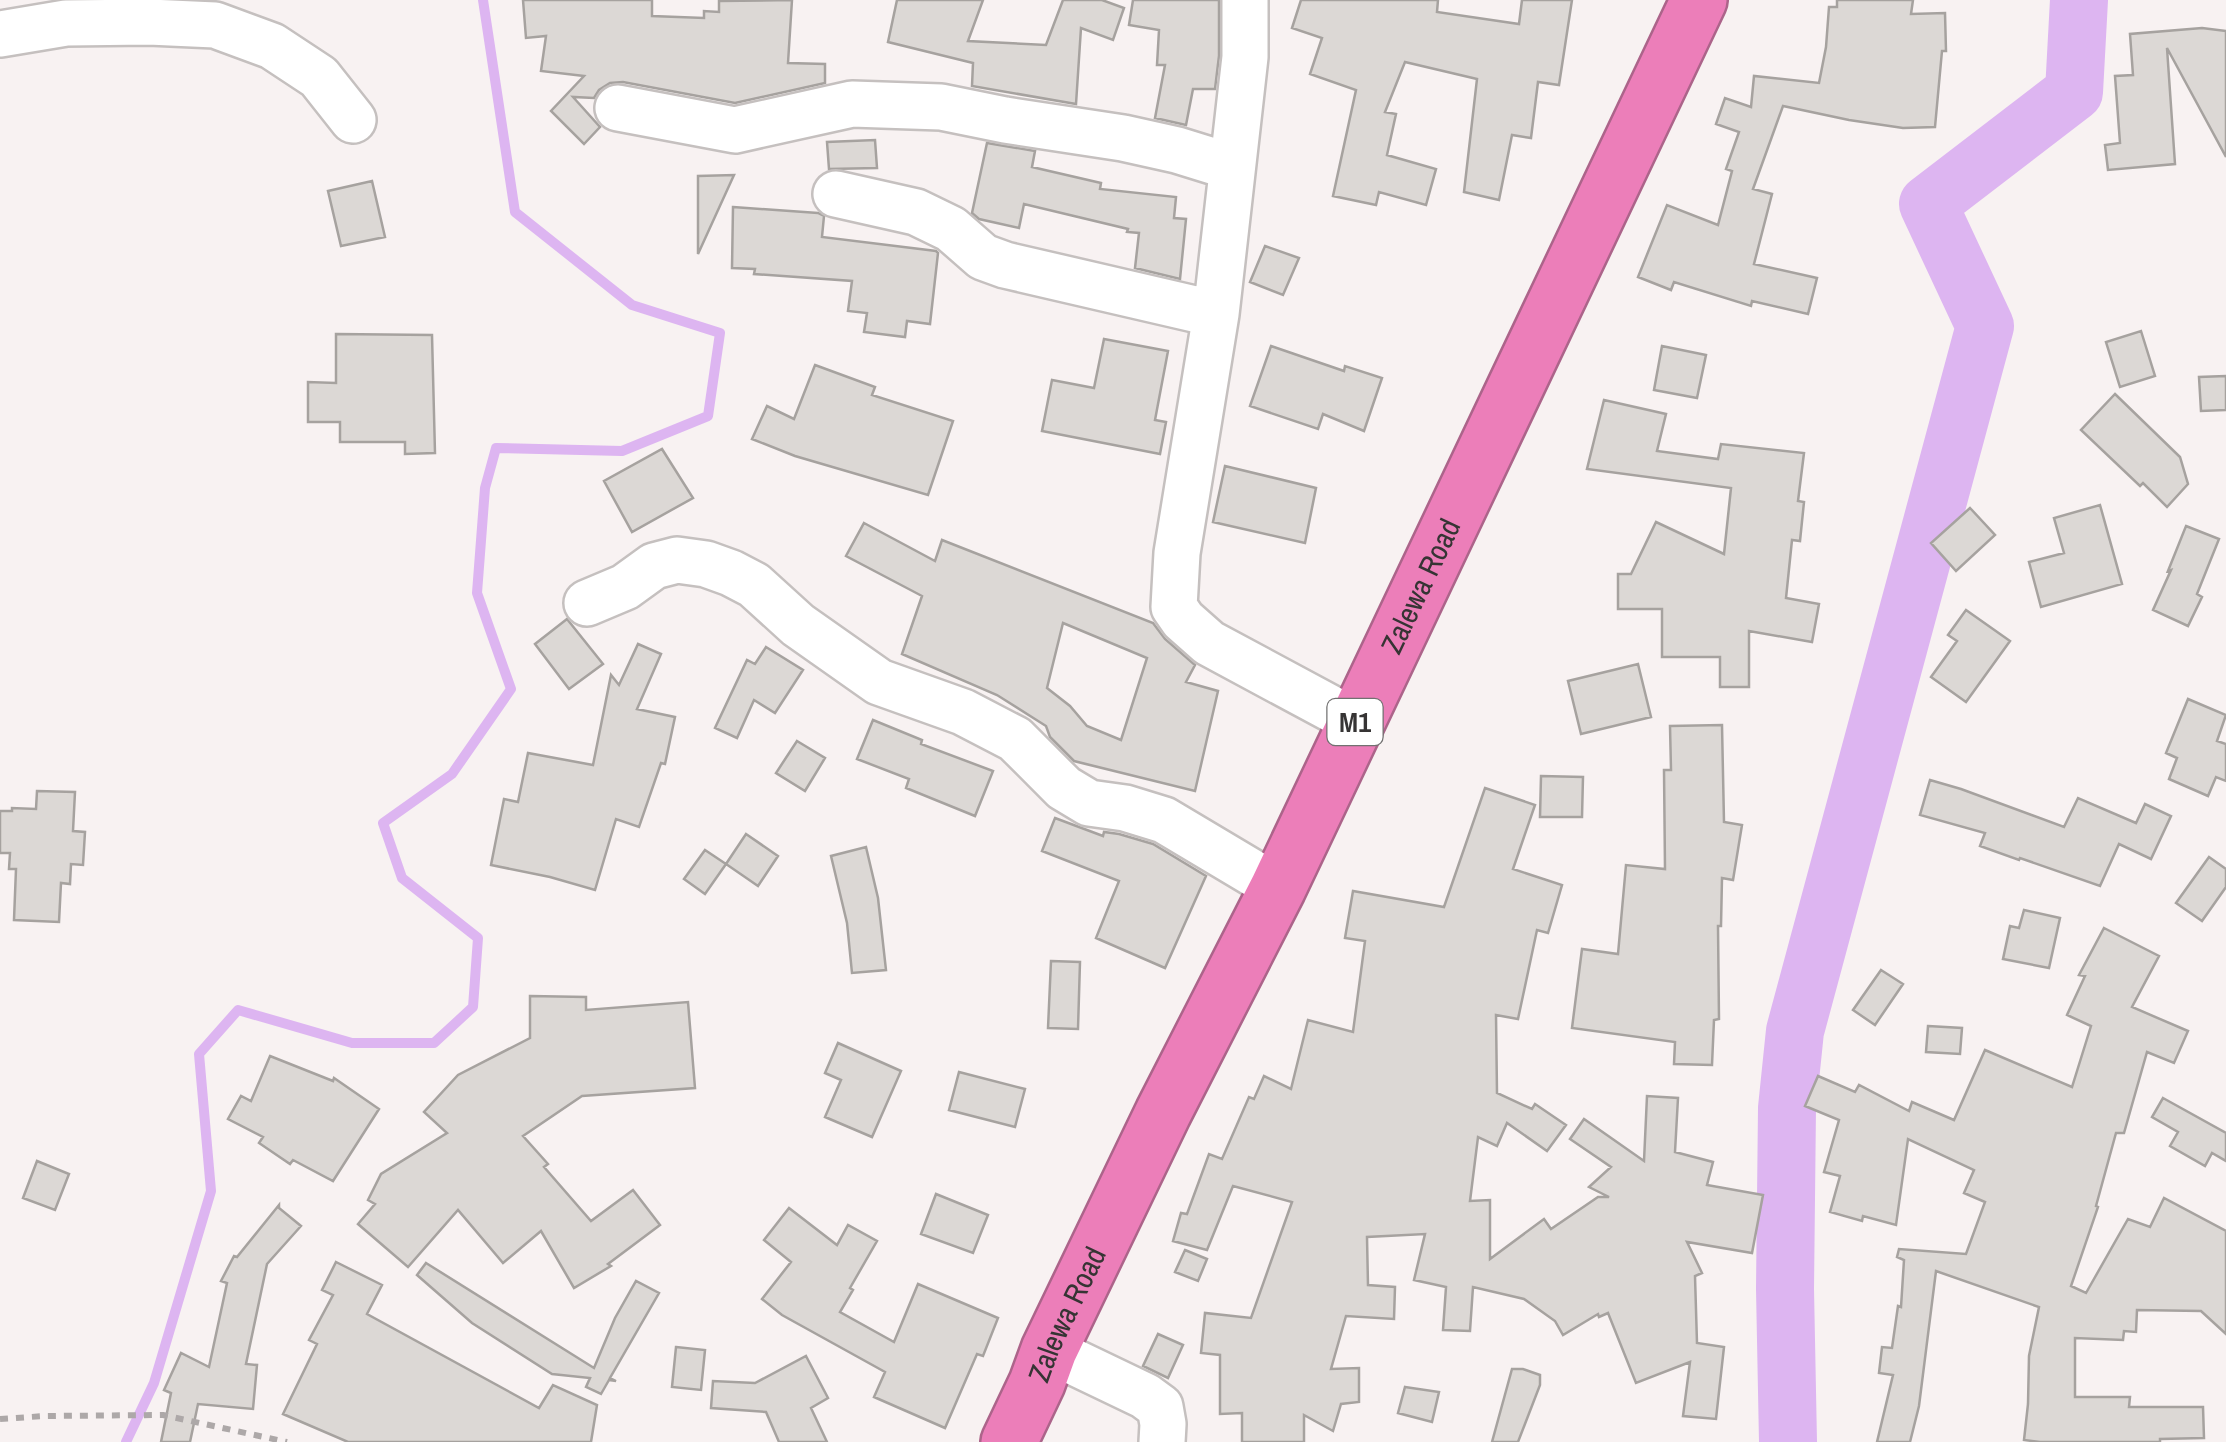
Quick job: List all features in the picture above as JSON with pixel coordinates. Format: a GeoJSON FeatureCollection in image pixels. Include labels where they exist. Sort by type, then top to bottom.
{"type":"FeatureCollection","features":[{"type":"Feature","properties":{"kind":"highway","name":"Zalewa Road"},"geometry":{"type":"LineString","coordinates":[[1009,1442],[1038,1383],[1049,1350],[1163,1112],[1278,888],[1699,0]]}},
{"type":"Feature","properties":{"kind":"street"},"geometry":{"type":"LineString","coordinates":[[1245,0],[1245,56],[1216,314],[1177,552],[1174,606],[1183,620],[1210,643],[1356,722]]}},
{"type":"Feature","properties":{"kind":"street"},"geometry":{"type":"LineString","coordinates":[[0,34],[66,23],[215,25],[272,46],[319,76],[353,120]]}},
{"type":"Feature","properties":{"kind":"street"},"geometry":{"type":"LineString","coordinates":[[618,108],[735,130],[852,104],[941,108],[1123,138],[1232,166]]}},
{"type":"Feature","properties":{"kind":"street"},"geometry":{"type":"LineString","coordinates":[[836,194],[916,212],[951,230],[983,257],[1005,265],[1216,314]]}},
{"type":"Feature","properties":{"kind":"street"},"geometry":{"type":"LineString","coordinates":[[587,604],[624,587],[654,566],[677,560],[731,573],[754,584],[798,626],[879,682],[964,712],[1015,739],[1064,788],[1089,803],[1125,808],[1164,820],[1278,888]]}},
{"type":"Feature","properties":{"kind":"street"},"geometry":{"type":"LineString","coordinates":[[1049,1350],[1153,1401],[1163,1415],[1162,1442]]}},
{"type":"Feature","properties":{"kind":"path"},"geometry":{"type":"LineString","coordinates":[[0,1419],[163,1415],[287,1442]]}},
{"type":"Feature","properties":{"kind":"building"},"geometry":{"type":"Polygon","coordinates":[[[523,0],[652,0],[652,16],[704,18],[704,11],[719,12],[719,1],[792,0],[788,63],[825,64],[825,83],[735,103],[623,82],[610,83],[594,98],[573,97],[600,127],[584,144],[551,111],[584,76],[541,71],[546,36],[526,38],[523,0]]]}},
{"type":"Feature","properties":{"kind":"building"},"geometry":{"type":"Polygon","coordinates":[[[897,0],[983,0],[968,41],[1046,45],[1063,0],[1102,0],[1124,8],[1113,40],[1081,28],[1076,104],[972,86],[973,63],[888,42],[897,0]]]}},
{"type":"Feature","properties":{"kind":"building"},"geometry":{"type":"Polygon","coordinates":[[[1133,0],[1219,0],[1215,89],[1193,89],[1186,125],[1155,118],[1165,65],[1157,65],[1159,30],[1129,25],[1133,0]]]}},
{"type":"Feature","properties":{"kind":"building"},"geometry":{"type":"Polygon","coordinates":[[[1301,0],[1438,0],[1437,12],[1519,24],[1522,0],[1572,0],[1559,85],[1538,82],[1531,138],[1512,135],[1499,200],[1464,192],[1477,79],[1405,62],[1385,112],[1396,114],[1387,155],[1436,169],[1426,205],[1379,192],[1376,205],[1333,196],[1356,90],[1310,74],[1322,38],[1292,28],[1301,0]]]}},
{"type":"Feature","properties":{"kind":"building"},"geometry":{"type":"Polygon","coordinates":[[[1837,0],[1913,0],[1911,14],[1945,13],[1946,51],[1942,51],[1935,127],[1903,128],[1783,106],[1753,189],[1772,194],[1754,264],[1817,278],[1808,314],[1752,301],[1751,306],[1674,282],[1671,290],[1638,277],[1667,205],[1718,225],[1732,171],[1726,169],[1739,132],[1716,124],[1725,98],[1751,107],[1754,76],[1819,83],[1829,7],[1837,7],[1837,0]]]}},
{"type":"Feature","properties":{"kind":"building"},"geometry":{"type":"Polygon","coordinates":[[[2202,28],[2226,31],[2226,157],[2167,48],[2175,164],[2108,170],[2105,145],[2120,143],[2115,76],[2133,75],[2130,34],[2202,28]]]}},
{"type":"Feature","properties":{"kind":"building"},"geometry":{"type":"Polygon","coordinates":[[[875,140],[877,168],[829,169],[827,142],[875,140]]]}},
{"type":"Feature","properties":{"kind":"building"},"geometry":{"type":"Polygon","coordinates":[[[987,143],[1035,151],[1032,167],[1101,183],[1100,189],[1176,197],[1174,218],[1186,219],[1180,279],[1135,268],[1139,233],[1127,232],[1128,229],[1024,204],[1019,228],[979,219],[972,213],[987,143]]]}},
{"type":"Feature","properties":{"kind":"building"},"geometry":{"type":"Polygon","coordinates":[[[734,175],[698,254],[698,176],[734,175]]]}},
{"type":"Feature","properties":{"kind":"building"},"geometry":{"type":"Polygon","coordinates":[[[372,181],[385,237],[341,246],[328,191],[372,181]]]}},
{"type":"Feature","properties":{"kind":"building"},"geometry":{"type":"Polygon","coordinates":[[[733,207],[818,213],[824,216],[822,237],[936,251],[930,324],[907,321],[905,337],[864,332],[867,313],[848,311],[852,281],[754,274],[755,269],[732,268],[733,207]]]}},
{"type":"Feature","properties":{"kind":"building"},"geometry":{"type":"Polygon","coordinates":[[[1265,246],[1299,258],[1283,295],[1250,282],[1265,246]]]}},
{"type":"Feature","properties":{"kind":"building"},"geometry":{"type":"Polygon","coordinates":[[[2141,331],[2155,376],[2120,387],[2106,342],[2141,331]]]}},
{"type":"Feature","properties":{"kind":"building"},"geometry":{"type":"Polygon","coordinates":[[[336,334],[432,335],[435,453],[405,454],[405,442],[340,442],[340,422],[308,422],[308,382],[336,383],[336,334]]]}},
{"type":"Feature","properties":{"kind":"building"},"geometry":{"type":"Polygon","coordinates":[[[1104,339],[1168,351],[1155,420],[1166,422],[1160,454],[1042,431],[1052,380],[1094,388],[1104,339]]]}},
{"type":"Feature","properties":{"kind":"building"},"geometry":{"type":"Polygon","coordinates":[[[1271,346],[1344,371],[1345,366],[1382,378],[1364,431],[1323,414],[1318,429],[1250,406],[1271,346]]]}},
{"type":"Feature","properties":{"kind":"building"},"geometry":{"type":"Polygon","coordinates":[[[1662,346],[1706,355],[1697,398],[1654,390],[1662,346]]]}},
{"type":"Feature","properties":{"kind":"building"},"geometry":{"type":"Polygon","coordinates":[[[815,365],[875,387],[872,395],[953,421],[928,495],[795,456],[752,439],[767,406],[794,419],[815,365]]]}},
{"type":"Feature","properties":{"kind":"building"},"geometry":{"type":"Polygon","coordinates":[[[2226,376],[2226,410],[2201,411],[2199,377],[2226,376]]]}},
{"type":"Feature","properties":{"kind":"building"},"geometry":{"type":"Polygon","coordinates":[[[2115,394],[2180,457],[2188,484],[2167,507],[2081,430],[2115,394]]]}},
{"type":"Feature","properties":{"kind":"building"},"geometry":{"type":"Polygon","coordinates":[[[1604,400],[1666,414],[1657,451],[1718,459],[1721,444],[1804,453],[1798,501],[1804,502],[1800,541],[1792,540],[1786,598],[1819,604],[1812,642],[1749,631],[1749,687],[1720,687],[1720,657],[1662,657],[1662,609],[1618,609],[1618,574],[1631,574],[1656,522],[1724,554],[1731,488],[1587,469],[1604,400]]]}},
{"type":"Feature","properties":{"kind":"building"},"geometry":{"type":"Polygon","coordinates":[[[662,449],[693,498],[632,532],[604,481],[662,449]]]}},
{"type":"Feature","properties":{"kind":"building"},"geometry":{"type":"Polygon","coordinates":[[[1225,466],[1316,488],[1305,543],[1213,522],[1225,466]]]}},
{"type":"Feature","properties":{"kind":"building"},"geometry":{"type":"Polygon","coordinates":[[[2100,505],[2122,584],[2041,607],[2029,562],[2064,553],[2054,518],[2100,505]]]}},
{"type":"Feature","properties":{"kind":"building"},"geometry":{"type":"Polygon","coordinates":[[[1970,508],[1995,535],[1956,571],[1931,543],[1970,508]]]}},
{"type":"Feature","properties":{"kind":"building"},"geometry":{"type":"Polygon","coordinates":[[[864,523],[935,561],[942,540],[1153,623],[1195,665],[1186,682],[1218,691],[1195,791],[1074,761],[1050,737],[1046,726],[997,695],[902,654],[922,596],[846,556],[864,523]],[[1063,623],[1047,688],[1087,726],[1121,740],[1147,658],[1063,623]]]}},
{"type":"Feature","properties":{"kind":"building"},"geometry":{"type":"Polygon","coordinates":[[[2186,526],[2219,539],[2197,594],[2202,597],[2188,626],[2153,610],[2186,526]]]}},
{"type":"Feature","properties":{"kind":"building"},"geometry":{"type":"Polygon","coordinates":[[[1966,610],[2010,641],[1966,702],[1931,677],[1957,641],[1948,635],[1966,610]]]}},
{"type":"Feature","properties":{"kind":"building"},"geometry":{"type":"Polygon","coordinates":[[[567,619],[603,664],[569,689],[535,644],[567,619]]]}},
{"type":"Feature","properties":{"kind":"building"},"geometry":{"type":"Polygon","coordinates":[[[638,644],[661,654],[637,709],[675,717],[665,764],[661,763],[639,827],[616,819],[595,890],[491,865],[504,799],[518,802],[528,753],[593,765],[611,675],[619,685],[638,644]]]}},
{"type":"Feature","properties":{"kind":"building"},"geometry":{"type":"Polygon","coordinates":[[[766,647],[803,670],[775,713],[754,700],[737,738],[715,728],[747,660],[755,664],[766,647]]]}},
{"type":"Feature","properties":{"kind":"building"},"geometry":{"type":"Polygon","coordinates":[[[1638,664],[1651,717],[1581,734],[1568,681],[1638,664]]]}},
{"type":"Feature","properties":{"kind":"building"},"geometry":{"type":"Polygon","coordinates":[[[2188,699],[2226,715],[2217,741],[2226,744],[2226,781],[2216,777],[2208,796],[2169,779],[2177,758],[2166,753],[2188,699]]]}},
{"type":"Feature","properties":{"kind":"building"},"geometry":{"type":"Polygon","coordinates":[[[873,720],[922,740],[921,744],[993,771],[975,816],[906,788],[909,779],[857,759],[873,720]]]}},
{"type":"Feature","properties":{"kind":"building"},"geometry":{"type":"Polygon","coordinates":[[[1722,725],[1724,822],[1742,825],[1733,880],[1722,878],[1719,1019],[1714,1020],[1712,1065],[1674,1064],[1675,1042],[1572,1028],[1582,949],[1618,954],[1626,865],[1665,869],[1664,770],[1671,770],[1670,726],[1722,725]]]}},
{"type":"Feature","properties":{"kind":"building"},"geometry":{"type":"Polygon","coordinates":[[[797,741],[825,758],[805,791],[776,773],[797,741]]]}},
{"type":"Feature","properties":{"kind":"building"},"geometry":{"type":"Polygon","coordinates":[[[1541,776],[1583,777],[1582,817],[1540,817],[1541,776]]]}},
{"type":"Feature","properties":{"kind":"building"},"geometry":{"type":"Polygon","coordinates":[[[1930,780],[2064,827],[2078,798],[2136,823],[2145,804],[2171,816],[2151,859],[2119,844],[2100,886],[1980,846],[1985,833],[1920,815],[1930,780]]]}},
{"type":"Feature","properties":{"kind":"building"},"geometry":{"type":"Polygon","coordinates":[[[1485,788],[1535,805],[1513,869],[1562,885],[1548,933],[1537,930],[1518,1019],[1496,1015],[1497,1093],[1532,1109],[1535,1104],[1566,1125],[1547,1151],[1507,1123],[1497,1146],[1478,1137],[1470,1201],[1490,1200],[1490,1259],[1544,1219],[1551,1229],[1598,1197],[1609,1197],[1589,1187],[1611,1167],[1570,1139],[1584,1119],[1644,1161],[1647,1096],[1678,1098],[1675,1152],[1713,1162],[1707,1185],[1763,1195],[1752,1253],[1687,1242],[1702,1273],[1695,1276],[1697,1343],[1724,1347],[1716,1419],[1683,1416],[1690,1362],[1636,1383],[1608,1313],[1599,1317],[1598,1314],[1563,1335],[1555,1321],[1524,1299],[1473,1287],[1470,1331],[1443,1330],[1446,1287],[1414,1280],[1425,1234],[1367,1237],[1368,1285],[1395,1287],[1394,1319],[1346,1316],[1331,1369],[1359,1368],[1359,1402],[1341,1404],[1333,1431],[1304,1415],[1304,1442],[1242,1442],[1242,1413],[1220,1414],[1220,1355],[1201,1353],[1205,1313],[1251,1318],[1292,1202],[1233,1186],[1207,1250],[1173,1241],[1181,1213],[1187,1214],[1209,1154],[1222,1159],[1249,1097],[1254,1099],[1264,1076],[1291,1089],[1308,1020],[1353,1032],[1365,941],[1345,938],[1353,891],[1444,907],[1485,788]]]}},
{"type":"Feature","properties":{"kind":"building"},"geometry":{"type":"Polygon","coordinates":[[[37,791],[75,792],[73,831],[85,832],[83,865],[71,864],[70,884],[61,883],[59,922],[14,920],[16,869],[9,869],[10,853],[0,853],[0,811],[36,809],[37,791]]]}},
{"type":"Feature","properties":{"kind":"building"},"geometry":{"type":"Polygon","coordinates":[[[1055,818],[1103,836],[1104,832],[1119,834],[1153,844],[1206,876],[1165,968],[1096,938],[1119,881],[1042,851],[1055,818]]]}},
{"type":"Feature","properties":{"kind":"building"},"geometry":{"type":"Polygon","coordinates":[[[746,834],[778,856],[758,886],[726,864],[746,834]]]}},
{"type":"Feature","properties":{"kind":"building"},"geometry":{"type":"Polygon","coordinates":[[[866,847],[878,898],[886,970],[852,973],[847,923],[831,856],[866,847]]]}},
{"type":"Feature","properties":{"kind":"building"},"geometry":{"type":"Polygon","coordinates":[[[705,850],[726,864],[705,894],[684,879],[705,850]]]}},
{"type":"Feature","properties":{"kind":"building"},"geometry":{"type":"Polygon","coordinates":[[[2209,857],[2226,869],[2226,887],[2202,921],[2176,903],[2209,857]]]}},
{"type":"Feature","properties":{"kind":"building"},"geometry":{"type":"Polygon","coordinates":[[[2024,910],[2060,918],[2049,968],[2003,959],[2010,926],[2019,928],[2024,910]]]}},
{"type":"Feature","properties":{"kind":"building"},"geometry":{"type":"Polygon","coordinates":[[[2104,928],[2159,956],[2132,1007],[2188,1031],[2174,1063],[2147,1052],[2124,1133],[2116,1133],[2098,1207],[2071,1286],[2086,1293],[2128,1219],[2150,1227],[2164,1198],[2226,1231],[2226,1334],[2201,1311],[2137,1310],[2136,1332],[2124,1331],[2123,1340],[2075,1338],[2075,1397],[2130,1397],[2129,1407],[2203,1407],[2204,1438],[2160,1442],[2024,1440],[2029,1356],[2039,1307],[1936,1271],[1919,1406],[1910,1442],[1877,1442],[1893,1375],[1879,1373],[1882,1347],[1892,1348],[1898,1306],[1901,1307],[1904,1260],[1897,1257],[1899,1249],[1966,1254],[1985,1202],[1964,1193],[1974,1170],[1908,1139],[1896,1225],[1830,1212],[1840,1176],[1824,1172],[1839,1120],[1805,1106],[1818,1076],[1855,1092],[1859,1085],[1909,1111],[1912,1102],[1954,1120],[1985,1050],[2072,1087],[2091,1026],[2067,1015],[2085,976],[2079,975],[2104,928]]]}},
{"type":"Feature","properties":{"kind":"building"},"geometry":{"type":"Polygon","coordinates":[[[1051,961],[1080,962],[1078,1029],[1048,1028],[1051,961]]]}},
{"type":"Feature","properties":{"kind":"building"},"geometry":{"type":"Polygon","coordinates":[[[1881,970],[1903,984],[1875,1025],[1853,1010],[1881,970]]]}},
{"type":"Feature","properties":{"kind":"building"},"geometry":{"type":"Polygon","coordinates":[[[530,996],[586,997],[586,1010],[688,1002],[695,1088],[582,1096],[523,1136],[591,1221],[633,1190],[660,1225],[608,1264],[611,1266],[574,1288],[541,1231],[503,1263],[458,1210],[408,1267],[358,1224],[375,1204],[368,1200],[381,1174],[447,1133],[424,1112],[458,1075],[530,1038],[530,996]]]}},
{"type":"Feature","properties":{"kind":"building"},"geometry":{"type":"Polygon","coordinates":[[[1928,1026],[1962,1028],[1960,1054],[1926,1052],[1928,1026]]]}},
{"type":"Feature","properties":{"kind":"building"},"geometry":{"type":"Polygon","coordinates":[[[838,1043],[901,1071],[872,1137],[825,1117],[841,1080],[825,1073],[838,1043]]]}},
{"type":"Feature","properties":{"kind":"building"},"geometry":{"type":"Polygon","coordinates":[[[270,1056],[333,1081],[334,1078],[379,1109],[333,1181],[293,1160],[290,1164],[259,1143],[263,1137],[228,1119],[241,1096],[251,1101],[270,1056]]]}},
{"type":"Feature","properties":{"kind":"building"},"geometry":{"type":"Polygon","coordinates":[[[959,1072],[1025,1089],[1015,1127],[949,1110],[959,1072]]]}},
{"type":"Feature","properties":{"kind":"building"},"geometry":{"type":"Polygon","coordinates":[[[2163,1098],[2226,1133],[2226,1161],[2212,1153],[2205,1166],[2170,1146],[2178,1132],[2152,1117],[2163,1098]]]}},
{"type":"Feature","properties":{"kind":"building"},"geometry":{"type":"Polygon","coordinates":[[[37,1161],[69,1174],[55,1210],[23,1198],[37,1161]]]}},
{"type":"Feature","properties":{"kind":"building"},"geometry":{"type":"Polygon","coordinates":[[[936,1194],[988,1215],[973,1253],[921,1234],[936,1194]]]}},
{"type":"Feature","properties":{"kind":"building"},"geometry":{"type":"Polygon","coordinates":[[[279,1205],[301,1226],[267,1264],[246,1364],[257,1365],[253,1409],[198,1404],[190,1442],[161,1442],[171,1393],[164,1390],[181,1353],[209,1367],[227,1283],[221,1281],[234,1256],[279,1205]]]}},
{"type":"Feature","properties":{"kind":"building"},"geometry":{"type":"Polygon","coordinates":[[[789,1208],[837,1245],[848,1225],[877,1241],[840,1312],[894,1342],[918,1284],[998,1318],[983,1356],[977,1354],[945,1428],[874,1397],[885,1372],[782,1315],[762,1299],[791,1262],[764,1240],[789,1208]]]}},
{"type":"Feature","properties":{"kind":"building"},"geometry":{"type":"Polygon","coordinates":[[[1185,1250],[1207,1259],[1198,1281],[1175,1272],[1185,1250]]]}},
{"type":"Feature","properties":{"kind":"building"},"geometry":{"type":"Polygon","coordinates":[[[336,1262],[382,1285],[367,1314],[539,1408],[553,1385],[597,1405],[591,1442],[348,1442],[283,1414],[317,1344],[309,1340],[333,1295],[322,1290],[336,1262]]]}},
{"type":"Feature","properties":{"kind":"building"},"geometry":{"type":"Polygon","coordinates":[[[426,1263],[594,1368],[636,1281],[659,1293],[610,1378],[616,1381],[609,1380],[601,1394],[586,1387],[590,1378],[552,1374],[472,1323],[417,1275],[426,1263]]]}},
{"type":"Feature","properties":{"kind":"building"},"geometry":{"type":"Polygon","coordinates":[[[1158,1334],[1183,1345],[1168,1378],[1143,1366],[1158,1334]]]}},
{"type":"Feature","properties":{"kind":"building"},"geometry":{"type":"Polygon","coordinates":[[[676,1347],[705,1350],[701,1390],[672,1387],[676,1347]]]}},
{"type":"Feature","properties":{"kind":"building"},"geometry":{"type":"Polygon","coordinates":[[[806,1356],[828,1398],[811,1408],[827,1442],[779,1442],[766,1412],[711,1408],[713,1381],[755,1383],[806,1356]]]}},
{"type":"Feature","properties":{"kind":"building"},"geometry":{"type":"Polygon","coordinates":[[[1512,1369],[1540,1375],[1540,1385],[1518,1442],[1492,1442],[1512,1369]]]}},
{"type":"Feature","properties":{"kind":"building"},"geometry":{"type":"Polygon","coordinates":[[[1405,1387],[1439,1392],[1432,1422],[1398,1413],[1405,1387]]]}},
{"type":"Feature","properties":{"kind":"waterway"},"geometry":{"type":"LineString","coordinates":[[126,1442],[154,1383],[211,1191],[199,1054],[238,1010],[352,1043],[434,1043],[473,1007],[478,938],[402,878],[383,823],[452,774],[511,689],[477,593],[485,488],[496,448],[622,451],[708,416],[720,333],[632,305],[515,212],[483,0]]}},
{"type":"Feature","properties":{"kind":"waterway"},"geometry":{"type":"LineString","coordinates":[[1788,1442],[1787,1108],[1795,1031],[1985,326],[1928,204],[2074,92],[2079,0]]}}]}
